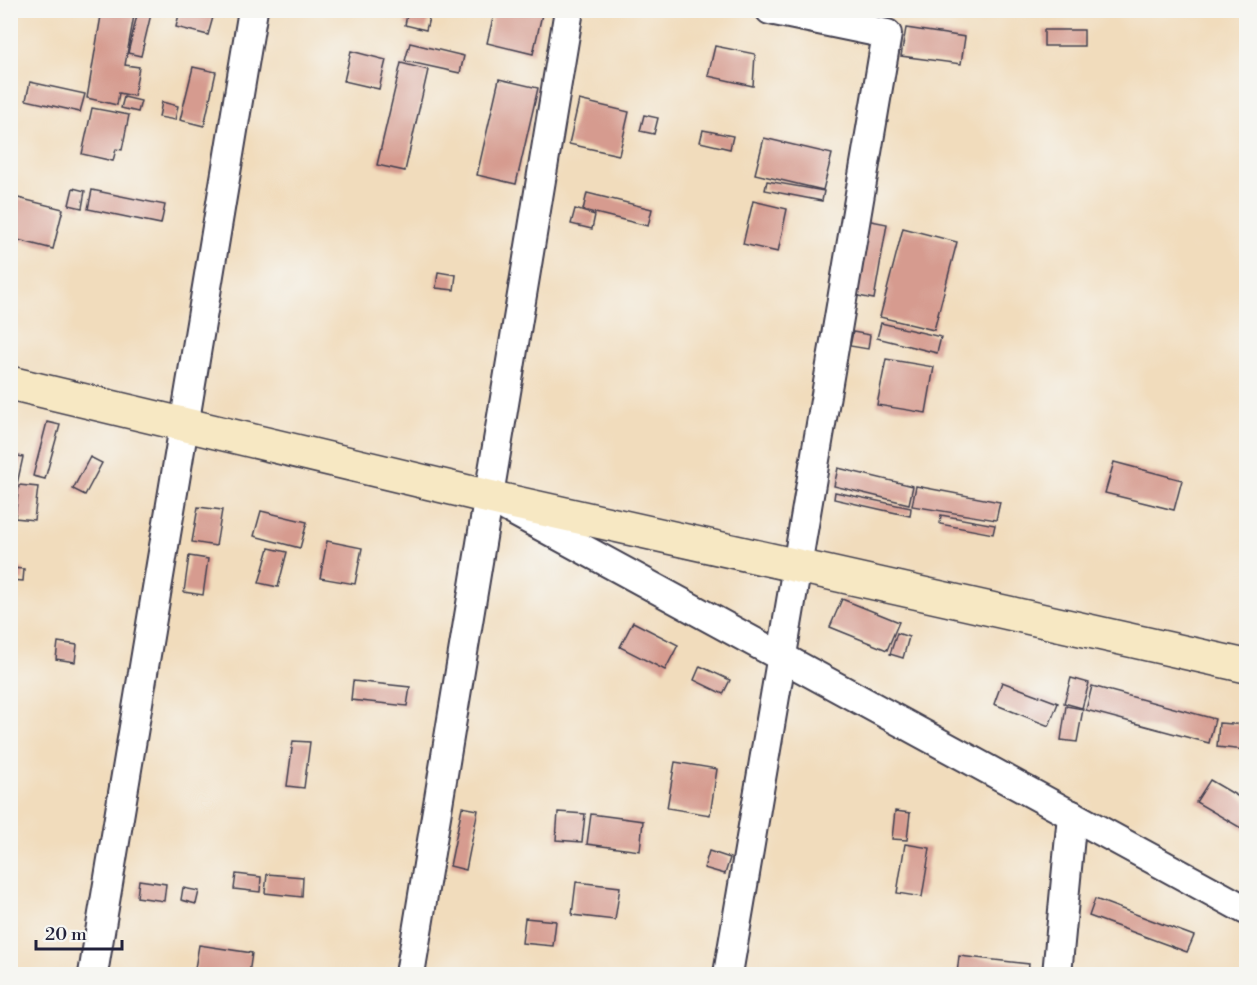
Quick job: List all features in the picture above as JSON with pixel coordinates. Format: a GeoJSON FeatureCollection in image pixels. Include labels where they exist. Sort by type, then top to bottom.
{"type":"FeatureCollection","features":[{"type":"Feature","properties":{"kind":"main road"},"geometry":{"type":"LineString","coordinates":[[10,383],[489,497],[1246,666]]}},
{"type":"Feature","properties":{"kind":"street"},"geometry":{"type":"LineString","coordinates":[[93,975],[254,10]]}},
{"type":"Feature","properties":{"kind":"street"},"geometry":{"type":"LineString","coordinates":[[410,975],[569,10]]}},
{"type":"Feature","properties":{"kind":"street"},"geometry":{"type":"LineString","coordinates":[[728,975],[887,34],[770,10]]}},
{"type":"Feature","properties":{"kind":"street"},"geometry":{"type":"LineString","coordinates":[[489,497],[1246,910]]}},
{"type":"Feature","properties":{"kind":"street"},"geometry":{"type":"LineString","coordinates":[[1057,975],[1072,815]]}},
{"type":"Feature","properties":{"kind":"building"},"geometry":{"type":"Polygon","coordinates":[[[102,10],[135,10],[125,65],[139,67],[134,96],[119,93],[117,105],[87,98],[102,10]]]}},
{"type":"Feature","properties":{"kind":"building"},"geometry":{"type":"Polygon","coordinates":[[[180,10],[213,17],[208,35],[176,27],[180,10]]]}},
{"type":"Feature","properties":{"kind":"building"},"geometry":{"type":"Polygon","coordinates":[[[408,10],[431,10],[426,30],[405,25],[408,10]]]}},
{"type":"Feature","properties":{"kind":"building"},"geometry":{"type":"Polygon","coordinates":[[[495,10],[543,10],[533,54],[487,43],[495,10]]]}},
{"type":"Feature","properties":{"kind":"building"},"geometry":{"type":"Polygon","coordinates":[[[138,11],[151,14],[141,56],[128,53],[138,11]]]}},
{"type":"Feature","properties":{"kind":"building"},"geometry":{"type":"Polygon","coordinates":[[[906,28],[965,37],[961,64],[901,56],[906,28]]]}},
{"type":"Feature","properties":{"kind":"building"},"geometry":{"type":"Polygon","coordinates":[[[1044,30],[1084,30],[1084,46],[1044,46],[1044,30]]]}},
{"type":"Feature","properties":{"kind":"building"},"geometry":{"type":"Polygon","coordinates":[[[410,43],[464,56],[460,73],[405,61],[410,43]]]}},
{"type":"Feature","properties":{"kind":"building"},"geometry":{"type":"Polygon","coordinates":[[[715,46],[755,54],[753,86],[708,76],[715,46]]]}},
{"type":"Feature","properties":{"kind":"building"},"geometry":{"type":"Polygon","coordinates":[[[351,51],[386,60],[379,89],[344,81],[351,51]]]}},
{"type":"Feature","properties":{"kind":"building"},"geometry":{"type":"Polygon","coordinates":[[[401,63],[428,70],[405,171],[377,165],[401,63]]]}},
{"type":"Feature","properties":{"kind":"building"},"geometry":{"type":"Polygon","coordinates":[[[193,67],[216,72],[204,126],[180,120],[193,67]]]}},
{"type":"Feature","properties":{"kind":"building"},"geometry":{"type":"Polygon","coordinates":[[[499,79],[538,88],[516,184],[477,175],[499,79]]]}},
{"type":"Feature","properties":{"kind":"building"},"geometry":{"type":"Polygon","coordinates":[[[30,82],[85,94],[80,112],[26,100],[30,82]]]}},
{"type":"Feature","properties":{"kind":"building"},"geometry":{"type":"Polygon","coordinates":[[[124,97],[141,101],[138,112],[121,108],[124,97]]]}},
{"type":"Feature","properties":{"kind":"building"},"geometry":{"type":"Polygon","coordinates":[[[579,100],[629,112],[619,155],[569,144],[579,100]]]}},
{"type":"Feature","properties":{"kind":"building"},"geometry":{"type":"Polygon","coordinates":[[[162,102],[178,106],[175,120],[159,117],[162,102]]]}},
{"type":"Feature","properties":{"kind":"building"},"geometry":{"type":"Polygon","coordinates":[[[92,108],[129,115],[122,150],[116,149],[113,161],[82,154],[92,108]]]}},
{"type":"Feature","properties":{"kind":"building"},"geometry":{"type":"Polygon","coordinates":[[[644,115],[658,118],[654,134],[640,131],[644,115]]]}},
{"type":"Feature","properties":{"kind":"building"},"geometry":{"type":"Polygon","coordinates":[[[703,130],[733,136],[730,149],[700,142],[703,130]]]}},
{"type":"Feature","properties":{"kind":"building"},"geometry":{"type":"Polygon","coordinates":[[[764,138],[832,154],[823,190],[755,174],[764,138]]]}},
{"type":"Feature","properties":{"kind":"building"},"geometry":{"type":"Polygon","coordinates":[[[767,181],[824,191],[822,201],[765,190],[767,181]]]}},
{"type":"Feature","properties":{"kind":"building"},"geometry":{"type":"Polygon","coordinates":[[[73,188],[85,191],[82,208],[69,205],[73,188]]]}},
{"type":"Feature","properties":{"kind":"building"},"geometry":{"type":"Polygon","coordinates":[[[92,190],[165,205],[161,224],[88,209],[92,190]]]}},
{"type":"Feature","properties":{"kind":"building"},"geometry":{"type":"Polygon","coordinates":[[[587,193],[652,209],[648,226],[583,210],[587,193]]]}},
{"type":"Feature","properties":{"kind":"building"},"geometry":{"type":"Polygon","coordinates":[[[10,196],[63,209],[53,249],[10,238],[10,196]]]}},
{"type":"Feature","properties":{"kind":"building"},"geometry":{"type":"Polygon","coordinates":[[[753,201],[787,209],[778,252],[743,244],[753,201]]]}},
{"type":"Feature","properties":{"kind":"building"},"geometry":{"type":"Polygon","coordinates":[[[575,209],[595,215],[592,229],[571,224],[575,209]]]}},
{"type":"Feature","properties":{"kind":"building"},"geometry":{"type":"Polygon","coordinates":[[[866,220],[887,224],[874,299],[853,295],[866,220]]]}},
{"type":"Feature","properties":{"kind":"building"},"geometry":{"type":"Polygon","coordinates":[[[903,228],[957,242],[934,330],[880,317],[903,228]]]}},
{"type":"Feature","properties":{"kind":"building"},"geometry":{"type":"Polygon","coordinates":[[[438,272],[456,275],[454,290],[436,288],[438,272]]]}},
{"type":"Feature","properties":{"kind":"building"},"geometry":{"type":"Polygon","coordinates":[[[881,323],[941,337],[937,353],[877,338],[881,323]]]}},
{"type":"Feature","properties":{"kind":"building"},"geometry":{"type":"Polygon","coordinates":[[[853,332],[870,335],[868,349],[850,346],[853,332]]]}},
{"type":"Feature","properties":{"kind":"building"},"geometry":{"type":"Polygon","coordinates":[[[886,359],[934,367],[926,413],[877,405],[886,359]]]}},
{"type":"Feature","properties":{"kind":"building"},"geometry":{"type":"Polygon","coordinates":[[[47,422],[60,425],[45,479],[33,476],[47,422]]]}},
{"type":"Feature","properties":{"kind":"building"},"geometry":{"type":"Polygon","coordinates":[[[10,454],[23,457],[17,484],[10,482],[10,454]]]}},
{"type":"Feature","properties":{"kind":"building"},"geometry":{"type":"Polygon","coordinates":[[[90,457],[102,463],[85,495],[73,489],[90,457]]]}},
{"type":"Feature","properties":{"kind":"building"},"geometry":{"type":"Polygon","coordinates":[[[1114,462],[1182,480],[1174,510],[1105,493],[1114,462]]]}},
{"type":"Feature","properties":{"kind":"building"},"geometry":{"type":"Polygon","coordinates":[[[838,468],[913,486],[909,504],[834,486],[838,468]]]}},
{"type":"Feature","properties":{"kind":"building"},"geometry":{"type":"Polygon","coordinates":[[[19,485],[38,487],[34,520],[15,518],[19,485]]]}},
{"type":"Feature","properties":{"kind":"building"},"geometry":{"type":"Polygon","coordinates":[[[916,486],[1000,502],[996,520],[912,506],[916,486]]]}},
{"type":"Feature","properties":{"kind":"building"},"geometry":{"type":"Polygon","coordinates":[[[835,492],[911,508],[910,516],[834,499],[835,492]]]}},
{"type":"Feature","properties":{"kind":"building"},"geometry":{"type":"Polygon","coordinates":[[[198,507],[222,510],[216,546],[192,542],[198,507]]]}},
{"type":"Feature","properties":{"kind":"building"},"geometry":{"type":"Polygon","coordinates":[[[261,511],[307,522],[300,548],[254,536],[261,511]]]}},
{"type":"Feature","properties":{"kind":"building"},"geometry":{"type":"Polygon","coordinates":[[[941,515],[995,525],[993,534],[940,524],[941,515]]]}},
{"type":"Feature","properties":{"kind":"building"},"geometry":{"type":"Polygon","coordinates":[[[327,541],[362,548],[355,584],[320,578],[327,541]]]}},
{"type":"Feature","properties":{"kind":"building"},"geometry":{"type":"Polygon","coordinates":[[[269,548],[287,552],[278,587],[259,583],[269,548]]]}},
{"type":"Feature","properties":{"kind":"building"},"geometry":{"type":"Polygon","coordinates":[[[189,556],[208,559],[203,595],[184,592],[189,556]]]}},
{"type":"Feature","properties":{"kind":"building"},"geometry":{"type":"Polygon","coordinates":[[[10,568],[24,569],[23,581],[10,580],[10,568]]]}},
{"type":"Feature","properties":{"kind":"building"},"geometry":{"type":"Polygon","coordinates":[[[842,599],[899,622],[887,650],[830,627],[842,599]]]}},
{"type":"Feature","properties":{"kind":"building"},"geometry":{"type":"Polygon","coordinates":[[[633,622],[678,645],[665,670],[620,647],[633,622]]]}},
{"type":"Feature","properties":{"kind":"building"},"geometry":{"type":"Polygon","coordinates":[[[897,633],[909,637],[903,658],[890,654],[897,633]]]}},
{"type":"Feature","properties":{"kind":"building"},"geometry":{"type":"Polygon","coordinates":[[[58,642],[77,645],[75,662],[56,659],[58,642]]]}},
{"type":"Feature","properties":{"kind":"building"},"geometry":{"type":"Polygon","coordinates":[[[700,666],[730,680],[723,694],[694,680],[700,666]]]}},
{"type":"Feature","properties":{"kind":"building"},"geometry":{"type":"Polygon","coordinates":[[[1071,678],[1089,683],[1082,708],[1064,703],[1071,678]]]}},
{"type":"Feature","properties":{"kind":"building"},"geometry":{"type":"Polygon","coordinates":[[[353,681],[410,687],[407,706],[351,700],[353,681]]]}},
{"type":"Feature","properties":{"kind":"building"},"geometry":{"type":"Polygon","coordinates":[[[1002,682],[1058,703],[1049,726],[994,704],[1002,682]]]}},
{"type":"Feature","properties":{"kind":"building"},"geometry":{"type":"Polygon","coordinates":[[[1092,686],[1215,719],[1209,743],[1086,710],[1092,686]]]}},
{"type":"Feature","properties":{"kind":"building"},"geometry":{"type":"Polygon","coordinates":[[[1066,706],[1083,709],[1077,742],[1061,740],[1066,706]]]}},
{"type":"Feature","properties":{"kind":"building"},"geometry":{"type":"Polygon","coordinates":[[[1219,723],[1246,725],[1245,750],[1217,747],[1219,723]]]}},
{"type":"Feature","properties":{"kind":"building"},"geometry":{"type":"Polygon","coordinates":[[[293,741],[310,742],[304,788],[287,786],[293,741]]]}},
{"type":"Feature","properties":{"kind":"building"},"geometry":{"type":"Polygon","coordinates":[[[675,762],[717,769],[710,815],[667,808],[675,762]]]}},
{"type":"Feature","properties":{"kind":"building"},"geometry":{"type":"Polygon","coordinates":[[[1210,780],[1246,801],[1246,831],[1196,802],[1210,780]]]}},
{"type":"Feature","properties":{"kind":"building"},"geometry":{"type":"Polygon","coordinates":[[[462,807],[478,810],[466,870],[450,866],[462,807]]]}},
{"type":"Feature","properties":{"kind":"building"},"geometry":{"type":"Polygon","coordinates":[[[895,811],[910,813],[907,840],[892,839],[895,811]]]}},
{"type":"Feature","properties":{"kind":"building"},"geometry":{"type":"Polygon","coordinates":[[[558,812],[585,814],[582,842],[556,840],[558,812]]]}},
{"type":"Feature","properties":{"kind":"building"},"geometry":{"type":"Polygon","coordinates":[[[591,814],[643,821],[640,851],[587,844],[591,814]]]}},
{"type":"Feature","properties":{"kind":"building"},"geometry":{"type":"Polygon","coordinates":[[[905,844],[930,848],[922,897],[897,893],[905,844]]]}},
{"type":"Feature","properties":{"kind":"building"},"geometry":{"type":"Polygon","coordinates":[[[709,851],[730,858],[725,874],[704,868],[709,851]]]}},
{"type":"Feature","properties":{"kind":"building"},"geometry":{"type":"Polygon","coordinates":[[[236,874],[261,877],[260,892],[234,889],[236,874]]]}},
{"type":"Feature","properties":{"kind":"building"},"geometry":{"type":"Polygon","coordinates":[[[267,874],[303,877],[302,897],[265,893],[267,874]]]}},
{"type":"Feature","properties":{"kind":"building"},"geometry":{"type":"Polygon","coordinates":[[[139,880],[166,884],[164,901],[137,897],[139,880]]]}},
{"type":"Feature","properties":{"kind":"building"},"geometry":{"type":"Polygon","coordinates":[[[576,882],[620,887],[615,920],[572,915],[576,882]]]}},
{"type":"Feature","properties":{"kind":"building"},"geometry":{"type":"Polygon","coordinates":[[[183,888],[199,891],[196,904],[181,900],[183,888]]]}},
{"type":"Feature","properties":{"kind":"building"},"geometry":{"type":"Polygon","coordinates":[[[1095,899],[1194,936],[1187,952],[1089,916],[1095,899]]]}},
{"type":"Feature","properties":{"kind":"building"},"geometry":{"type":"Polygon","coordinates":[[[525,918],[556,921],[553,946],[522,943],[525,918]]]}},
{"type":"Feature","properties":{"kind":"building"},"geometry":{"type":"Polygon","coordinates":[[[199,945],[252,953],[249,974],[194,974],[199,945]]]}},
{"type":"Feature","properties":{"kind":"building"},"geometry":{"type":"Polygon","coordinates":[[[959,956],[1029,964],[1028,974],[957,974],[959,956]]]}}]}
